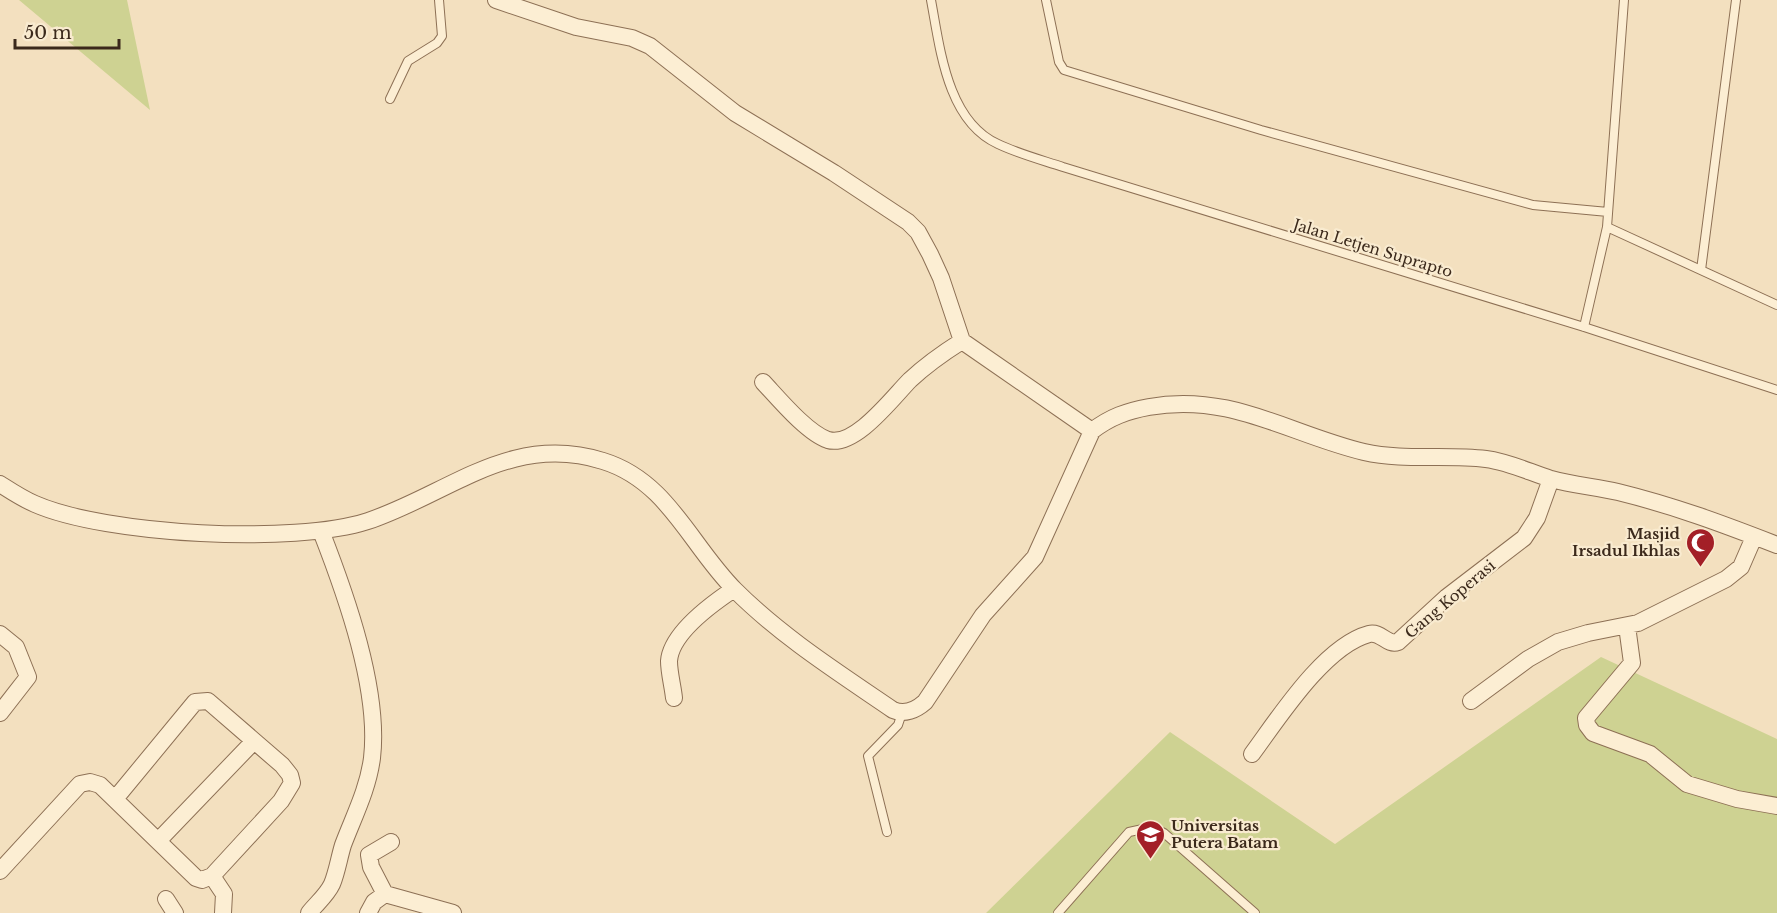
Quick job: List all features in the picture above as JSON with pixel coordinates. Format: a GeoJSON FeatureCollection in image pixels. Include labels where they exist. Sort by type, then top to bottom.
{"type":"FeatureCollection","features":[{"type":"Feature","properties":{"kind":"street"},"geometry":{"type":"LineString","coordinates":[[496,0],[576,27],[632,38],[650,46],[735,113],[834,173],[908,222],[918,232],[934,262],[962,341],[1092,431]]}},
{"type":"Feature","properties":{"kind":"street"},"geometry":{"type":"LineString","coordinates":[[763,382],[815,433],[824,439],[838,441],[855,434],[872,420],[910,380],[938,356],[962,341]]}},
{"type":"Feature","properties":{"kind":"street"},"geometry":{"type":"LineString","coordinates":[[0,484],[36,505],[125,526],[185,532],[321,531],[366,522],[506,459],[540,453],[567,454],[600,460],[621,467],[640,478],[659,494],[734,589],[796,643],[893,710],[902,713],[919,707],[925,702],[983,615],[1035,557],[1092,431],[1120,413],[1169,403],[1197,402],[1258,416],[1305,435],[1365,452],[1398,456],[1486,459],[1551,479],[1618,492],[1706,516],[1777,545]]}},
{"type":"Feature","properties":{"kind":"street","name":"Gang Koperasi"},"geometry":{"type":"LineString","coordinates":[[1252,754],[1295,695],[1331,658],[1368,634],[1376,633],[1391,643],[1398,642],[1447,597],[1524,538],[1537,518],[1551,479]]}},
{"type":"Feature","properties":{"kind":"street"},"geometry":{"type":"LineString","coordinates":[[309,913],[331,887],[343,845],[365,793],[372,757],[371,710],[367,683],[352,618],[321,531]]}},
{"type":"Feature","properties":{"kind":"street"},"geometry":{"type":"LineString","coordinates":[[1471,701],[1528,659],[1558,642],[1588,633],[1627,626],[1736,573],[1746,559],[1754,537]]}},
{"type":"Feature","properties":{"kind":"street"},"geometry":{"type":"LineString","coordinates":[[674,698],[669,663],[674,647],[697,616],[734,589]]}},
{"type":"Feature","properties":{"kind":"street"},"geometry":{"type":"LineString","coordinates":[[1627,626],[1632,663],[1586,718],[1593,733],[1650,754],[1687,784],[1737,800],[1777,806]]}},
{"type":"Feature","properties":{"kind":"street"},"geometry":{"type":"LineString","coordinates":[[0,634],[16,647],[28,677],[0,714]]}},
{"type":"Feature","properties":{"kind":"street"},"geometry":{"type":"LineString","coordinates":[[0,871],[80,784],[90,782],[100,785],[196,878],[202,880],[212,876],[281,801],[292,783],[290,775],[282,765],[208,701],[195,702],[115,799]]}},
{"type":"Feature","properties":{"kind":"street"},"geometry":{"type":"LineString","coordinates":[[158,841],[254,741]]}},
{"type":"Feature","properties":{"kind":"street"},"geometry":{"type":"LineString","coordinates":[[391,842],[369,855],[371,867],[385,894],[453,913]]}},
{"type":"Feature","properties":{"kind":"street"},"geometry":{"type":"LineString","coordinates":[[212,876],[224,894],[223,913]]}},
{"type":"Feature","properties":{"kind":"street"},"geometry":{"type":"LineString","coordinates":[[368,913],[375,902],[385,894]]}},
{"type":"Feature","properties":{"kind":"lane"},"geometry":{"type":"LineString","coordinates":[[390,99],[408,61],[437,43],[442,36],[439,0]]}},
{"type":"Feature","properties":{"kind":"lane","name":"Jalan Letjen Suprapto"},"geometry":{"type":"LineString","coordinates":[[931,0],[943,66],[954,96],[964,113],[996,144],[1063,167],[1584,327],[1777,390]]}},
{"type":"Feature","properties":{"kind":"lane"},"geometry":{"type":"LineString","coordinates":[[1046,0],[1059,62],[1064,70],[1261,130],[1533,205],[1608,213]]}},
{"type":"Feature","properties":{"kind":"lane"},"geometry":{"type":"LineString","coordinates":[[1584,327],[1607,227],[1624,0]]}},
{"type":"Feature","properties":{"kind":"lane"},"geometry":{"type":"LineString","coordinates":[[1701,270],[1736,0]]}},
{"type":"Feature","properties":{"kind":"lane"},"geometry":{"type":"LineString","coordinates":[[1607,227],[1777,305]]}},
{"type":"Feature","properties":{"kind":"lane"},"geometry":{"type":"LineString","coordinates":[[887,832],[867,759],[869,752],[898,725],[902,713]]}},
{"type":"Feature","properties":{"kind":"lane"},"geometry":{"type":"LineString","coordinates":[[1058,913],[1129,832],[1152,827],[1164,833],[1255,913]]}},
{"type":"Feature","properties":{"kind":"green space"},"geometry":{"type":"Polygon","coordinates":[[[19,0],[127,0],[150,110],[19,0]]]}},
{"type":"Feature","properties":{"kind":"green space"},"geometry":{"type":"Polygon","coordinates":[[[1601,657],[1777,739],[1777,913],[986,913],[1170,732],[1335,844],[1601,657]]]}},
{"type":"Feature","properties":{"kind":"place","name":"Masjid Irsadul Ikhlas"},"geometry":{"type":"Point","coordinates":[1701,568]}},
{"type":"Feature","properties":{"kind":"place","name":"Universitas Putera Batam"},"geometry":{"type":"Point","coordinates":[1150,860]}}]}
